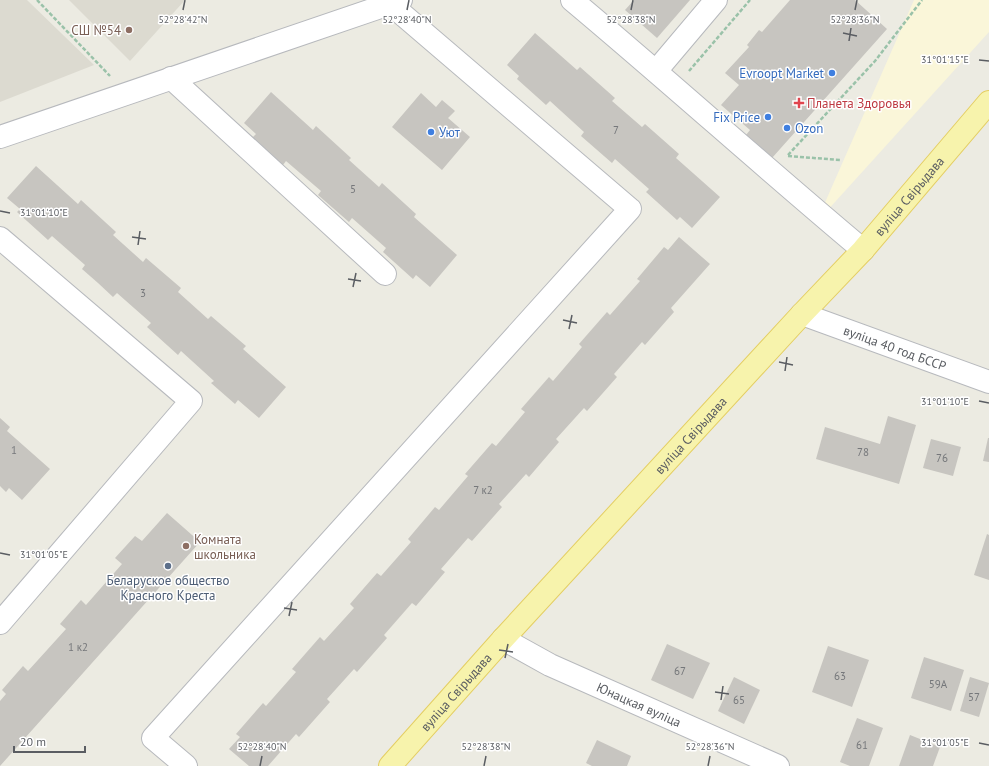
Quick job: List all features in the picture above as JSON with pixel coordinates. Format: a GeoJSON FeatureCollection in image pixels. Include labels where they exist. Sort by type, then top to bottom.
{"type":"FeatureCollection","features":[{"type":"Feature","properties":{"kind":"main road","name":"вуліца Свірыдава"},"geometry":{"type":"LineString","coordinates":[[390,766],[503,639],[802,314],[863,250],[989,102]]}},
{"type":"Feature","properties":{"kind":"street"},"geometry":{"type":"LineString","coordinates":[[572,0],[656,71],[728,136],[863,250]]}},
{"type":"Feature","properties":{"kind":"street"},"geometry":{"type":"LineString","coordinates":[[656,71],[716,0]]}},
{"type":"Feature","properties":{"kind":"street"},"geometry":{"type":"LineString","coordinates":[[0,137],[395,2],[630,209],[153,738],[186,766]]}},
{"type":"Feature","properties":{"kind":"street"},"geometry":{"type":"LineString","coordinates":[[171,78],[385,274]]}},
{"type":"Feature","properties":{"kind":"street"},"geometry":{"type":"LineString","coordinates":[[0,238],[191,401],[0,623]]}},
{"type":"Feature","properties":{"kind":"street","name":"вуліца 40 год БССР"},"geometry":{"type":"LineString","coordinates":[[802,314],[989,382]]}},
{"type":"Feature","properties":{"kind":"street","name":"Юнацкая вуліца"},"geometry":{"type":"LineString","coordinates":[[503,639],[550,665],[778,766]]}},
{"type":"Feature","properties":{"kind":"path"},"geometry":{"type":"LineString","coordinates":[[37,0],[128,93]]}},
{"type":"Feature","properties":{"kind":"path"},"geometry":{"type":"LineString","coordinates":[[695,76],[689,72],[750,0]]}},
{"type":"Feature","properties":{"kind":"path"},"geometry":{"type":"LineString","coordinates":[[788,156],[875,61],[922,0]]}},
{"type":"Feature","properties":{"kind":"path"},"geometry":{"type":"LineString","coordinates":[[782,151],[788,156],[840,160]]}},
{"type":"Feature","properties":{"kind":"shaded area"},"geometry":{"type":"Polygon","coordinates":[[[0,0],[27,0],[94,65],[0,102],[0,0]]]}},
{"type":"Feature","properties":{"kind":"shaded area","name":"СШ №54"},"geometry":{"type":"Polygon","coordinates":[[[69,0],[185,0],[130,61],[69,0]]]}},
{"type":"Feature","properties":{"kind":"shaded area"},"geometry":{"type":"Polygon","coordinates":[[[914,0],[989,0],[989,32],[816,223],[914,0]]]}},
{"type":"Feature","properties":{"kind":"building"},"geometry":{"type":"Polygon","coordinates":[[[634,0],[690,0],[657,38],[625,10],[634,0]]]}},
{"type":"Feature","properties":{"kind":"building"},"geometry":{"type":"Polygon","coordinates":[[[790,0],[855,0],[887,29],[772,158],[746,135],[750,130],[721,105],[739,85],[725,73],[749,47],[747,45],[759,30],[762,32],[790,0]]]}},
{"type":"Feature","properties":{"kind":"building"},"geometry":{"type":"Polygon","coordinates":[[[535,33],[577,70],[580,67],[615,98],[612,101],[642,127],[645,124],[679,154],[676,158],[720,197],[692,228],[680,217],[677,220],[646,192],[649,189],[615,159],[612,163],[581,136],[584,132],[550,101],[546,105],[517,79],[519,76],[507,65],[535,33]]]}},
{"type":"Feature","properties":{"kind":"building"},"geometry":{"type":"Polygon","coordinates":[[[271,92],[313,130],[316,126],[351,158],[349,160],[379,187],[382,183],[416,214],[414,217],[457,255],[430,287],[416,275],[413,279],[383,252],[386,248],[352,218],[349,222],[318,195],[321,191],[286,161],[283,165],[252,138],[256,134],[244,123],[271,92]]]}},
{"type":"Feature","properties":{"kind":"building","name":"Уют"},"geometry":{"type":"Polygon","coordinates":[[[421,93],[436,107],[442,100],[455,111],[448,118],[470,137],[442,170],[392,127],[421,93]]]}},
{"type":"Feature","properties":{"kind":"building"},"geometry":{"type":"Polygon","coordinates":[[[36,166],[78,204],[81,200],[116,232],[113,235],[143,262],[146,258],[181,288],[178,292],[208,319],[211,316],[246,346],[243,349],[286,387],[259,418],[238,400],[235,404],[211,383],[214,381],[181,351],[178,355],[147,327],[151,323],[117,293],[113,297],[82,269],[85,265],[52,236],[48,240],[17,212],[20,209],[7,198],[36,166]]]}},
{"type":"Feature","properties":{"kind":"building"},"geometry":{"type":"Polygon","coordinates":[[[679,237],[710,264],[671,308],[674,312],[645,345],[642,342],[614,374],[617,377],[587,411],[584,408],[556,439],[559,442],[529,477],[526,474],[499,504],[502,507],[472,541],[468,538],[441,569],[445,572],[416,606],[412,603],[384,635],[387,638],[357,672],[354,669],[327,699],[330,702],[299,737],[296,734],[268,766],[249,766],[229,749],[240,737],[236,734],[263,703],[266,706],[296,672],[292,669],[320,637],[324,641],[354,608],[350,604],[377,573],[381,576],[411,542],[408,539],[435,507],[439,510],[468,476],[465,474],[492,443],[496,446],[525,412],[521,409],[549,377],[553,381],[582,347],[579,344],[607,312],[610,315],[640,281],[637,279],[664,247],[668,250],[679,237]]]}},
{"type":"Feature","properties":{"kind":"building"},"geometry":{"type":"Polygon","coordinates":[[[888,416],[916,425],[899,484],[816,459],[825,427],[880,444],[888,416]]]}},
{"type":"Feature","properties":{"kind":"building"},"geometry":{"type":"Polygon","coordinates":[[[0,418],[10,427],[7,431],[50,469],[22,500],[9,488],[6,492],[0,486],[0,418]]]}},
{"type":"Feature","properties":{"kind":"building"},"geometry":{"type":"Polygon","coordinates":[[[989,438],[989,462],[983,461],[989,438]]]}},
{"type":"Feature","properties":{"kind":"building"},"geometry":{"type":"Polygon","coordinates":[[[931,439],[961,447],[953,476],[923,468],[931,439]]]}},
{"type":"Feature","properties":{"kind":"building"},"geometry":{"type":"Polygon","coordinates":[[[167,513],[200,542],[0,766],[0,701],[6,694],[2,690],[23,666],[28,671],[66,629],[60,624],[81,600],[86,605],[122,564],[115,558],[135,536],[142,541],[167,513]]]}},
{"type":"Feature","properties":{"kind":"building"},"geometry":{"type":"Polygon","coordinates":[[[987,534],[989,535],[989,580],[974,575],[987,534]]]}},
{"type":"Feature","properties":{"kind":"building"},"geometry":{"type":"Polygon","coordinates":[[[667,644],[710,663],[693,699],[651,680],[667,644]]]}},
{"type":"Feature","properties":{"kind":"building"},"geometry":{"type":"Polygon","coordinates":[[[828,646],[869,660],[852,707],[812,692],[828,646]]]}},
{"type":"Feature","properties":{"kind":"building"},"geometry":{"type":"Polygon","coordinates":[[[924,657],[964,670],[951,711],[911,698],[924,657]]]}},
{"type":"Feature","properties":{"kind":"building"},"geometry":{"type":"Polygon","coordinates":[[[734,677],[760,690],[744,724],[718,711],[734,677]]]}},
{"type":"Feature","properties":{"kind":"building"},"geometry":{"type":"Polygon","coordinates":[[[970,677],[989,683],[979,717],[960,711],[970,677]]]}},
{"type":"Feature","properties":{"kind":"building"},"geometry":{"type":"Polygon","coordinates":[[[857,718],[883,728],[869,766],[850,766],[840,762],[857,718]]]}},
{"type":"Feature","properties":{"kind":"building"},"geometry":{"type":"Polygon","coordinates":[[[910,735],[940,747],[933,766],[899,766],[910,735]]]}},
{"type":"Feature","properties":{"kind":"building"},"geometry":{"type":"Polygon","coordinates":[[[597,740],[631,756],[627,766],[592,766],[586,763],[597,740]]]}},
{"type":"Feature","properties":{"kind":"place","name":"СШ №54"},"geometry":{"type":"Point","coordinates":[129,30]}},
{"type":"Feature","properties":{"kind":"place","name":"Evroopt Market"},"geometry":{"type":"Point","coordinates":[832,73]}},
{"type":"Feature","properties":{"kind":"place","name":"Планета Здоровья"},"geometry":{"type":"Point","coordinates":[799,103]}},
{"type":"Feature","properties":{"kind":"place","name":"Fix Price"},"geometry":{"type":"Point","coordinates":[768,117]}},
{"type":"Feature","properties":{"kind":"place","name":"Ozon"},"geometry":{"type":"Point","coordinates":[787,128]}},
{"type":"Feature","properties":{"kind":"place","name":"Уют"},"geometry":{"type":"Point","coordinates":[431,132]}},
{"type":"Feature","properties":{"kind":"place","name":"Комната школьника"},"geometry":{"type":"Point","coordinates":[186,546]}},
{"type":"Feature","properties":{"kind":"place","name":"Беларуское общество Красного Креста"},"geometry":{"type":"Point","coordinates":[168,566]}}]}
